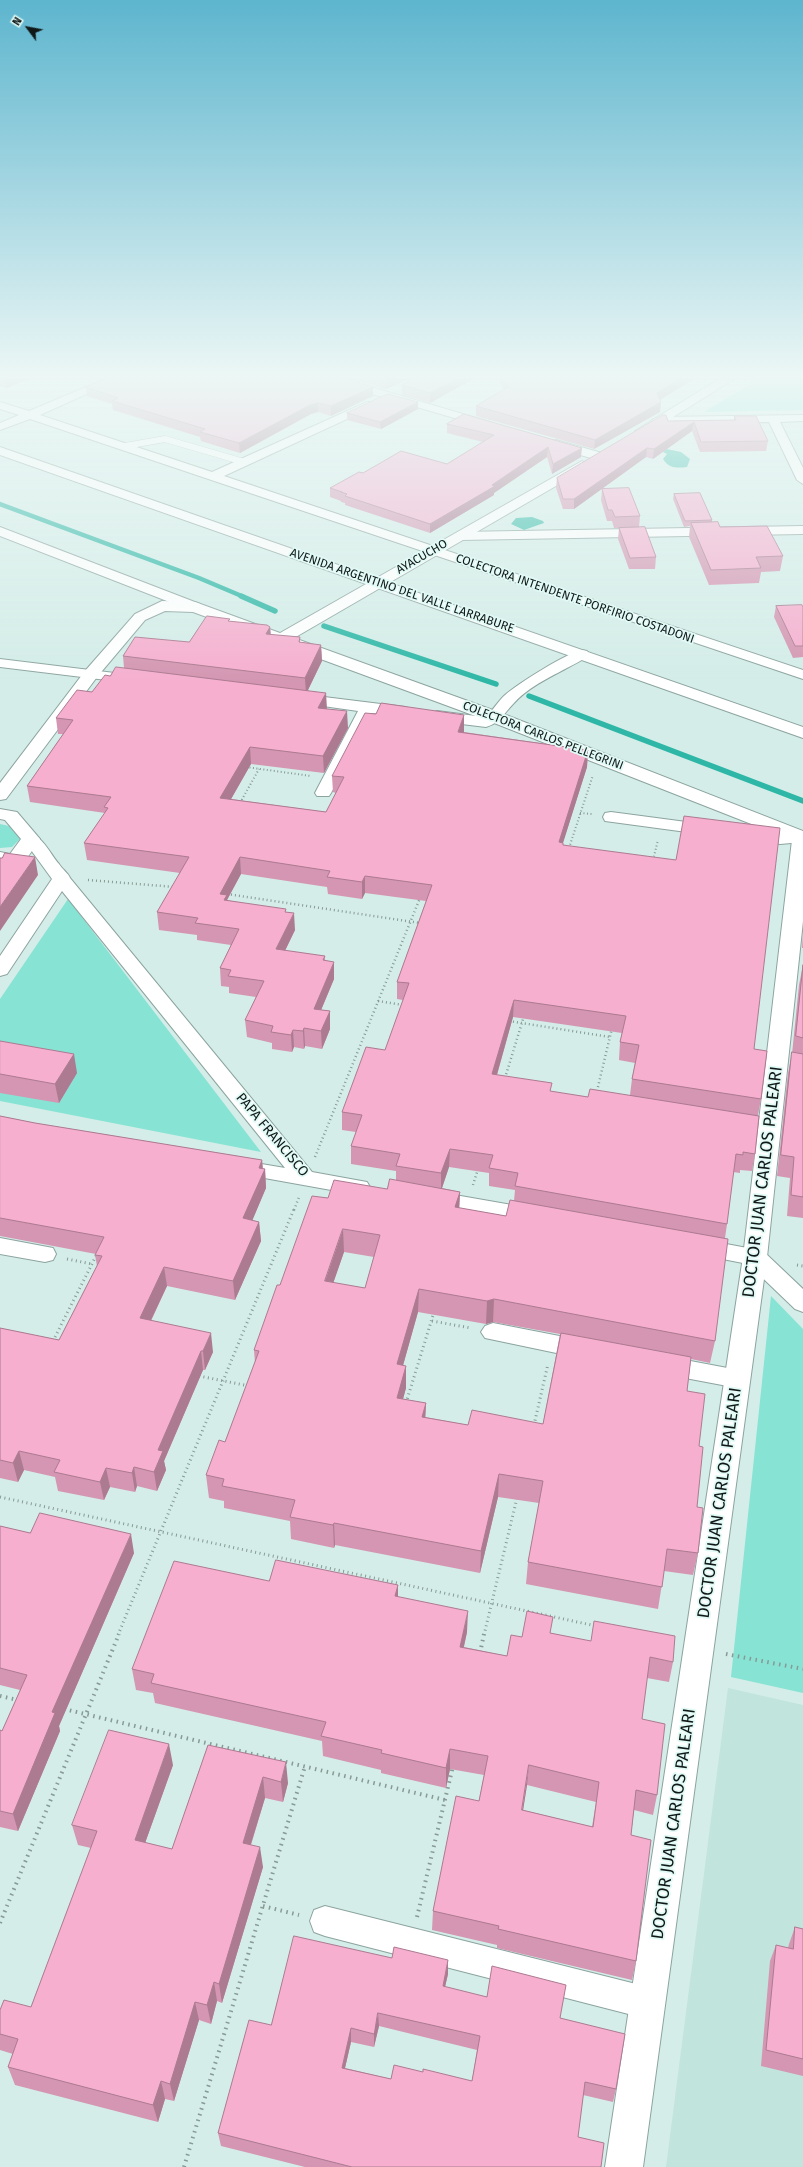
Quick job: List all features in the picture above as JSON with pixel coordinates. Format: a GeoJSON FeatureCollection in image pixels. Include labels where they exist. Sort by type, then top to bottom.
{"type":"FeatureCollection","features":[{"type":"Feature","properties":{"kind":"main road","name":"AVENIDA ARGENTINO DEL VALLE LARRABURE"},"geometry":{"type":"LineString","coordinates":[[86,480],[803,733]]}},
{"type":"Feature","properties":{"kind":"main road","name":"AYACUCHO"},"geometry":{"type":"LineString","coordinates":[[282,638],[556,480]]}},
{"type":"Feature","properties":{"kind":"main road","name":"COLECTORA CARLOS PELLEGRINI"},"geometry":{"type":"LineString","coordinates":[[0,795],[91,674],[140,617],[162,606],[195,607],[495,717],[803,837]]}},
{"type":"Feature","properties":{"kind":"main road"},"geometry":{"type":"LineString","coordinates":[[0,814],[11,816],[31,839],[8,859]]}},
{"type":"Feature","properties":{"kind":"main road","name":"DOCTOR JUAN CARLOS PALEARI"},"geometry":{"type":"LineString","coordinates":[[624,2167],[755,1257],[760,1126],[787,1064],[788,979],[803,837]]}},
{"type":"Feature","properties":{"kind":"street","name":"COLECTORA INTENDENTE PORFIRIO COSTADONI"},"geometry":{"type":"LineString","coordinates":[[226,480],[803,675]]}},
{"type":"Feature","properties":{"kind":"street"},"geometry":{"type":"LineString","coordinates":[[460,536],[803,530]]}},
{"type":"Feature","properties":{"kind":"street"},"geometry":{"type":"LineString","coordinates":[[0,531],[195,607]]}},
{"type":"Feature","properties":{"kind":"street"},"geometry":{"type":"LineString","coordinates":[[288,698],[486,722],[495,717],[509,699],[529,684],[582,654]]}},
{"type":"Feature","properties":{"kind":"street"},"geometry":{"type":"LineString","coordinates":[[0,663],[146,681]]}},
{"type":"Feature","properties":{"kind":"street"},"geometry":{"type":"LineString","coordinates":[[324,793],[367,708]]}},
{"type":"Feature","properties":{"kind":"street"},"geometry":{"type":"LineString","coordinates":[[611,817],[780,839],[803,837]]}},
{"type":"Feature","properties":{"kind":"street","name":"PAPA FRANCISCO"},"geometry":{"type":"LineString","coordinates":[[31,839],[306,1179],[375,1190]]}},
{"type":"Feature","properties":{"kind":"street"},"geometry":{"type":"LineString","coordinates":[[0,970],[56,871],[8,859]]}},
{"type":"Feature","properties":{"kind":"street"},"geometry":{"type":"LineString","coordinates":[[220,1163],[306,1179]]}},
{"type":"Feature","properties":{"kind":"street"},"geometry":{"type":"LineString","coordinates":[[414,1196],[553,1221]]}},
{"type":"Feature","properties":{"kind":"street"},"geometry":{"type":"LineString","coordinates":[[685,1245],[755,1257],[803,1303]]}},
{"type":"Feature","properties":{"kind":"street"},"geometry":{"type":"LineString","coordinates":[[0,1246],[45,1254]]}},
{"type":"Feature","properties":{"kind":"street"},"geometry":{"type":"LineString","coordinates":[[493,1332],[607,1354]]}},
{"type":"Feature","properties":{"kind":"street"},"geometry":{"type":"LineString","coordinates":[[645,1361],[738,1379]]}},
{"type":"Feature","properties":{"kind":"street"},"geometry":{"type":"LineString","coordinates":[[325,1921],[648,2003]]}},
{"type":"Feature","properties":{"kind":"path"},"geometry":{"type":"LineString","coordinates":[[567,855],[599,757]]}},
{"type":"Feature","properties":{"kind":"path"},"geometry":{"type":"LineString","coordinates":[[244,767],[331,778]]}},
{"type":"Feature","properties":{"kind":"path"},"geometry":{"type":"LineString","coordinates":[[236,809],[259,769]]}},
{"type":"Feature","properties":{"kind":"path"},"geometry":{"type":"LineString","coordinates":[[652,866],[662,824]]}},
{"type":"Feature","properties":{"kind":"path"},"geometry":{"type":"LineString","coordinates":[[56,871],[183,888]]}},
{"type":"Feature","properties":{"kind":"path"},"geometry":{"type":"LineString","coordinates":[[222,894],[425,924]]}},
{"type":"Feature","properties":{"kind":"path"},"geometry":{"type":"LineString","coordinates":[[0,1923],[306,1179],[421,894]]}},
{"type":"Feature","properties":{"kind":"path"},"geometry":{"type":"LineString","coordinates":[[378,1001],[408,1005]]}},
{"type":"Feature","properties":{"kind":"path"},"geometry":{"type":"LineString","coordinates":[[503,1084],[526,1008]]}},
{"type":"Feature","properties":{"kind":"path"},"geometry":{"type":"LineString","coordinates":[[507,1020],[610,1037]]}},
{"type":"Feature","properties":{"kind":"path"},"geometry":{"type":"LineString","coordinates":[[597,1093],[614,1022]]}},
{"type":"Feature","properties":{"kind":"path"},"geometry":{"type":"LineString","coordinates":[[50,1347],[99,1250]]}},
{"type":"Feature","properties":{"kind":"path"},"geometry":{"type":"LineString","coordinates":[[404,1409],[432,1321],[493,1332]]}},
{"type":"Feature","properties":{"kind":"path"},"geometry":{"type":"LineString","coordinates":[[533,1427],[553,1344]]}},
{"type":"Feature","properties":{"kind":"path"},"geometry":{"type":"LineString","coordinates":[[190,1375],[253,1387]]}},
{"type":"Feature","properties":{"kind":"path"},"geometry":{"type":"LineString","coordinates":[[479,1656],[517,1496]]}},
{"type":"Feature","properties":{"kind":"path"},"geometry":{"type":"LineString","coordinates":[[0,1497],[599,1626]]}},
{"type":"Feature","properties":{"kind":"path"},"geometry":{"type":"LineString","coordinates":[[699,1648],[803,1669]]}},
{"type":"Feature","properties":{"kind":"path"},"geometry":{"type":"LineString","coordinates":[[0,1696],[23,1701]]}},
{"type":"Feature","properties":{"kind":"path"},"geometry":{"type":"LineString","coordinates":[[62,1709],[445,1800]]}},
{"type":"Feature","properties":{"kind":"path"},"geometry":{"type":"LineString","coordinates":[[411,1943],[454,1762]]}},
{"type":"Feature","properties":{"kind":"path"},"geometry":{"type":"LineString","coordinates":[[184,2167],[305,1766]]}},
{"type":"Feature","properties":{"kind":"path"},"geometry":{"type":"LineString","coordinates":[[263,1906],[325,1921]]}},
{"type":"Feature","properties":{"kind":"shaded area"},"geometry":{"type":"Polygon","coordinates":[[[728,1688],[803,1705],[803,2167],[666,2167],[728,1688]]]}},
{"type":"Feature","properties":{"kind":"green space"},"geometry":{"type":"Polygon","coordinates":[[[532,517],[543,521],[544,523],[524,530],[511,524],[516,518],[532,517]]]}},
{"type":"Feature","properties":{"kind":"green space"},"geometry":{"type":"Polygon","coordinates":[[[0,824],[9,826],[20,839],[12,847],[0,848],[0,824]]]}},
{"type":"Feature","properties":{"kind":"green space"},"geometry":{"type":"Polygon","coordinates":[[[68,899],[261,1152],[0,1101],[0,999],[68,899]]]}},
{"type":"Feature","properties":{"kind":"green space"},"geometry":{"type":"Polygon","coordinates":[[[771,1296],[803,1329],[803,1693],[731,1677],[771,1296]]]}},
{"type":"Feature","properties":{"kind":"building"},"geometry":{"type":"Polygon","coordinates":[[[344,480],[499,480],[492,485],[495,486],[430,524],[345,496],[347,494],[330,488],[344,480]]]}},
{"type":"Feature","properties":{"kind":"building"},"geometry":{"type":"Polygon","coordinates":[[[558,480],[601,480],[574,499],[563,499],[558,480]]]}},
{"type":"Feature","properties":{"kind":"building"},"geometry":{"type":"Polygon","coordinates":[[[629,488],[640,516],[615,517],[612,510],[608,510],[602,489],[629,488]]]}},
{"type":"Feature","properties":{"kind":"building"},"geometry":{"type":"Polygon","coordinates":[[[700,493],[712,520],[685,521],[674,494],[700,493]]]}},
{"type":"Feature","properties":{"kind":"building"},"geometry":{"type":"Polygon","coordinates":[[[718,522],[720,527],[767,526],[783,556],[756,557],[761,568],[711,570],[691,523],[718,522]]]}},
{"type":"Feature","properties":{"kind":"building"},"geometry":{"type":"Polygon","coordinates":[[[645,527],[656,557],[630,558],[619,528],[645,527]]]}},
{"type":"Feature","properties":{"kind":"building"},"geometry":{"type":"Polygon","coordinates":[[[802,605],[803,646],[795,646],[776,606],[802,605]]]}},
{"type":"Feature","properties":{"kind":"building"},"geometry":{"type":"Polygon","coordinates":[[[207,616],[230,619],[228,621],[267,625],[270,627],[266,634],[300,637],[299,642],[321,645],[305,678],[123,656],[135,637],[189,642],[207,616]]]}},
{"type":"Feature","properties":{"kind":"building"},"geometry":{"type":"Polygon","coordinates":[[[116,667],[326,693],[318,708],[347,711],[323,756],[250,747],[220,798],[326,812],[344,777],[332,776],[365,713],[376,714],[381,703],[464,715],[458,732],[588,750],[559,842],[563,843],[563,845],[676,860],[684,816],[780,828],[754,1049],[767,1051],[761,1099],[632,1079],[639,1045],[620,1042],[626,1016],[514,1000],[492,1074],[552,1083],[550,1091],[588,1097],[590,1089],[759,1116],[755,1154],[743,1152],[743,1155],[736,1154],[727,1224],[515,1186],[518,1173],[489,1168],[493,1155],[450,1149],[441,1173],[396,1166],[400,1154],[351,1146],[362,1115],[342,1112],[366,1047],[385,1050],[409,983],[397,982],[432,885],[365,876],[362,882],[327,877],[330,871],[240,857],[220,894],[227,895],[224,900],[286,909],[285,912],[294,913],[276,949],[325,956],[323,960],[334,962],[314,1009],[330,1011],[321,1031],[304,1028],[303,1031],[293,1030],[291,1035],[271,1032],[273,1026],[245,1020],[264,981],[228,976],[231,970],[220,968],[239,929],[195,923],[198,918],[157,912],[189,857],[84,843],[108,808],[104,807],[111,797],[27,786],[73,720],[56,718],[77,690],[92,692],[105,675],[110,676],[116,667]]]}},
{"type":"Feature","properties":{"kind":"building"},"geometry":{"type":"Polygon","coordinates":[[[5,853],[35,857],[0,907],[0,858],[2,858],[5,853]]]}},
{"type":"Feature","properties":{"kind":"building"},"geometry":{"type":"Polygon","coordinates":[[[803,965],[803,1038],[796,1036],[803,965]]]}},
{"type":"Feature","properties":{"kind":"building"},"geometry":{"type":"Polygon","coordinates":[[[0,1041],[74,1054],[55,1084],[0,1074],[0,1041]]]}},
{"type":"Feature","properties":{"kind":"building"},"geometry":{"type":"Polygon","coordinates":[[[792,1052],[803,1054],[803,1197],[791,1195],[794,1157],[781,1155],[792,1052]]]}},
{"type":"Feature","properties":{"kind":"building"},"geometry":{"type":"Polygon","coordinates":[[[0,1116],[262,1160],[259,1168],[265,1169],[243,1218],[259,1222],[233,1281],[164,1267],[140,1318],[211,1333],[203,1351],[201,1351],[158,1450],[163,1451],[154,1472],[134,1467],[132,1473],[106,1468],[100,1482],[54,1472],[60,1460],[19,1451],[13,1463],[0,1460],[0,1328],[59,1340],[102,1256],[95,1255],[104,1237],[0,1218],[0,1116]]]}},
{"type":"Feature","properties":{"kind":"building"},"geometry":{"type":"Polygon","coordinates":[[[390,1179],[460,1192],[455,1207],[506,1216],[510,1200],[728,1239],[715,1341],[494,1299],[487,1301],[419,1289],[397,1364],[406,1366],[397,1398],[426,1403],[422,1417],[468,1425],[472,1410],[543,1424],[561,1333],[691,1357],[687,1391],[705,1394],[699,1446],[703,1447],[697,1507],[703,1508],[698,1553],[667,1549],[662,1587],[528,1562],[543,1481],[499,1474],[481,1551],[334,1523],[333,1525],[290,1517],[295,1500],[222,1486],[224,1479],[206,1475],[219,1440],[225,1442],[259,1351],[254,1350],[277,1285],[280,1285],[312,1196],[328,1198],[334,1180],[387,1189],[390,1179]],[[343,1229],[325,1281],[365,1288],[380,1235],[343,1229]]]}},
{"type":"Feature","properties":{"kind":"building"},"geometry":{"type":"Polygon","coordinates":[[[40,1513],[131,1534],[52,1712],[55,1713],[13,1814],[0,1811],[0,1730],[2,1731],[27,1675],[0,1668],[0,1526],[30,1533],[40,1513]]]}},
{"type":"Feature","properties":{"kind":"building"},"geometry":{"type":"Polygon","coordinates":[[[276,1560],[398,1585],[395,1596],[468,1611],[460,1647],[507,1656],[511,1635],[522,1637],[527,1611],[553,1617],[550,1633],[591,1641],[594,1621],[675,1636],[673,1662],[650,1657],[642,1719],[665,1724],[657,1795],[636,1790],[631,1835],[651,1840],[636,1961],[498,1929],[499,1926],[433,1911],[456,1796],[479,1801],[488,1756],[450,1749],[446,1768],[381,1753],[382,1750],[321,1736],[326,1722],[151,1683],[154,1674],[132,1669],[174,1561],[269,1581],[276,1560]],[[529,1765],[522,1810],[593,1827],[599,1782],[529,1765]]]}},
{"type":"Feature","properties":{"kind":"building"},"geometry":{"type":"Polygon","coordinates":[[[109,1730],[169,1744],[135,1840],[172,1849],[208,1745],[286,1762],[281,1782],[263,1777],[243,1843],[260,1847],[219,1984],[214,1982],[207,2005],[195,2002],[170,2084],[161,2081],[153,2105],[8,2067],[18,2039],[0,2034],[0,2010],[4,2000],[31,2007],[97,1831],[72,1825],[109,1730]]]}},
{"type":"Feature","properties":{"kind":"building"},"geometry":{"type":"Polygon","coordinates":[[[795,1927],[803,1929],[803,2059],[766,2050],[776,1945],[793,1949],[795,1927]]]}},
{"type":"Feature","properties":{"kind":"building"},"geometry":{"type":"Polygon","coordinates":[[[294,1936],[392,1958],[394,1947],[448,1960],[443,1986],[487,1997],[492,1966],[566,1985],[560,2018],[625,2034],[616,2089],[585,2082],[578,2137],[604,2143],[601,2167],[352,2167],[218,2133],[249,2020],[271,2025],[294,1936]],[[378,2013],[374,2034],[351,2028],[342,2068],[391,2079],[394,2065],[423,2072],[423,2069],[472,2081],[480,2036],[378,2013]]]}},
{"type":"Feature","properties":{"kind":"waterway"},"geometry":{"type":"LineString","coordinates":[[0,504],[199,578],[244,597]]}},
{"type":"Feature","properties":{"kind":"waterway"},"geometry":{"type":"LineString","coordinates":[[241,596],[275,611]]}},
{"type":"Feature","properties":{"kind":"waterway"},"geometry":{"type":"LineString","coordinates":[[324,626],[496,684]]}},
{"type":"Feature","properties":{"kind":"waterway"},"geometry":{"type":"LineString","coordinates":[[529,696],[803,801]]}}]}
